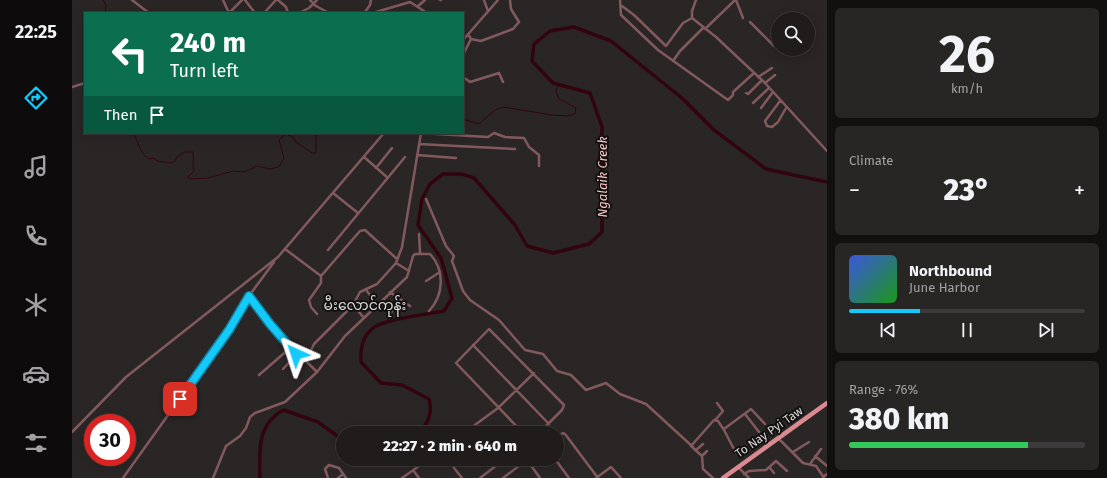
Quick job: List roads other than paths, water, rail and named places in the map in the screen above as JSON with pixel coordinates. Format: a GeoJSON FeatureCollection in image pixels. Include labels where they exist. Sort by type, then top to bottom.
{"type":"FeatureCollection","features":[{"type":"Feature","properties":{"kind":"main road","name":"To Nay Pyi Taw"},"geometry":{"type":"LineString","coordinates":[[723,478],[827,403]]}},
{"type":"Feature","properties":{"kind":"street"},"geometry":{"type":"LineString","coordinates":[[132,0],[148,12]]}},
{"type":"Feature","properties":{"kind":"street"},"geometry":{"type":"LineString","coordinates":[[223,0],[229,12]]}},
{"type":"Feature","properties":{"kind":"street"},"geometry":{"type":"LineString","coordinates":[[230,12],[242,0]]}},
{"type":"Feature","properties":{"kind":"street"},"geometry":{"type":"LineString","coordinates":[[245,0],[255,12]]}},
{"type":"Feature","properties":{"kind":"street"},"geometry":{"type":"LineString","coordinates":[[265,12],[277,0],[286,7],[288,12]]}},
{"type":"Feature","properties":{"kind":"street"},"geometry":{"type":"LineString","coordinates":[[310,0],[327,12]]}},
{"type":"Feature","properties":{"kind":"street"},"geometry":{"type":"LineString","coordinates":[[301,12],[318,0]]}},
{"type":"Feature","properties":{"kind":"street"},"geometry":{"type":"LineString","coordinates":[[364,12],[370,6],[371,0]]}},
{"type":"Feature","properties":{"kind":"street"},"geometry":{"type":"LineString","coordinates":[[418,6],[425,0]]}},
{"type":"Feature","properties":{"kind":"street"},"geometry":{"type":"LineString","coordinates":[[484,0],[488,11]]}},
{"type":"Feature","properties":{"kind":"street"},"geometry":{"type":"LineString","coordinates":[[464,39],[498,0]]}},
{"type":"Feature","properties":{"kind":"street"},"geometry":{"type":"LineString","coordinates":[[470,39],[481,41],[517,26],[518,22],[511,9],[510,0]]}},
{"type":"Feature","properties":{"kind":"street"},"geometry":{"type":"LineString","coordinates":[[620,0],[621,15],[658,50],[728,100],[733,95],[733,92],[754,73]]}},
{"type":"Feature","properties":{"kind":"street"},"geometry":{"type":"LineString","coordinates":[[692,18],[692,11],[696,0]]}},
{"type":"Feature","properties":{"kind":"street"},"geometry":{"type":"LineString","coordinates":[[673,61],[680,51],[735,0],[743,18]]}},
{"type":"Feature","properties":{"kind":"street"},"geometry":{"type":"LineString","coordinates":[[364,12],[376,12],[410,2],[426,12]]}},
{"type":"Feature","properties":{"kind":"street"},"geometry":{"type":"LineString","coordinates":[[621,5],[634,15],[666,46],[683,24],[692,18]]}},
{"type":"Feature","properties":{"kind":"street"},"geometry":{"type":"LineString","coordinates":[[692,18],[762,80],[786,108],[827,151]]}},
{"type":"Feature","properties":{"kind":"street"},"geometry":{"type":"LineString","coordinates":[[750,22],[771,43]]}},
{"type":"Feature","properties":{"kind":"street"},"geometry":{"type":"LineString","coordinates":[[464,53],[470,39],[468,34]]}},
{"type":"Feature","properties":{"kind":"street"},"geometry":{"type":"LineString","coordinates":[[758,77],[772,68]]}},
{"type":"Feature","properties":{"kind":"street"},"geometry":{"type":"LineString","coordinates":[[464,77],[470,82],[499,73],[504,82]]}},
{"type":"Feature","properties":{"kind":"street"},"geometry":{"type":"LineString","coordinates":[[765,83],[775,75]]}},
{"type":"Feature","properties":{"kind":"street"},"geometry":{"type":"LineString","coordinates":[[746,92],[748,94],[762,80]]}},
{"type":"Feature","properties":{"kind":"street"},"geometry":{"type":"LineString","coordinates":[[72,87],[84,83]]}},
{"type":"Feature","properties":{"kind":"street"},"geometry":{"type":"LineString","coordinates":[[753,103],[769,88]]}},
{"type":"Feature","properties":{"kind":"street"},"geometry":{"type":"LineString","coordinates":[[761,108],[773,92]]}},
{"type":"Feature","properties":{"kind":"street"},"geometry":{"type":"LineString","coordinates":[[780,101],[765,121],[767,126],[772,128],[778,122],[786,108]]}},
{"type":"Feature","properties":{"kind":"street"},"geometry":{"type":"LineString","coordinates":[[437,134],[488,137],[494,133],[505,137],[524,138],[528,148],[539,154],[539,166]]}},
{"type":"Feature","properties":{"kind":"street"},"geometry":{"type":"LineString","coordinates":[[122,478],[229,330],[249,296],[278,257],[383,134]]}},
{"type":"Feature","properties":{"kind":"street"},"geometry":{"type":"LineString","coordinates":[[306,361],[314,344],[353,305],[360,292],[378,284],[396,263],[402,247],[420,134]]}},
{"type":"Feature","properties":{"kind":"street"},"geometry":{"type":"LineString","coordinates":[[419,144],[515,149]]}},
{"type":"Feature","properties":{"kind":"street"},"geometry":{"type":"LineString","coordinates":[[376,168],[392,148]]}},
{"type":"Feature","properties":{"kind":"street"},"geometry":{"type":"LineString","coordinates":[[417,155],[456,158]]}},
{"type":"Feature","properties":{"kind":"street"},"geometry":{"type":"LineString","coordinates":[[364,157],[388,178]]}},
{"type":"Feature","properties":{"kind":"street"},"geometry":{"type":"LineString","coordinates":[[328,250],[406,157]]}},
{"type":"Feature","properties":{"kind":"street"},"geometry":{"type":"LineString","coordinates":[[334,193],[358,213]]}},
{"type":"Feature","properties":{"kind":"street"},"geometry":{"type":"LineString","coordinates":[[426,199],[446,246],[454,256],[452,261],[463,291],[470,300],[499,320],[525,350],[543,354],[557,371],[571,375],[583,389],[590,390],[606,383],[620,394],[641,400],[696,450],[702,457],[703,469],[713,478]]}},
{"type":"Feature","properties":{"kind":"street"},"geometry":{"type":"LineString","coordinates":[[317,314],[311,307],[309,300],[321,283],[321,276],[360,231],[365,230],[398,259]]}},
{"type":"Feature","properties":{"kind":"street"},"geometry":{"type":"LineString","coordinates":[[419,234],[420,253]]}},
{"type":"Feature","properties":{"kind":"street"},"geometry":{"type":"LineString","coordinates":[[285,249],[321,276]]}},
{"type":"Feature","properties":{"kind":"street"},"geometry":{"type":"LineString","coordinates":[[213,478],[226,446],[240,436],[246,428],[250,417],[255,413],[285,402],[317,372],[345,336],[407,277],[413,256],[420,253],[430,254],[437,262],[440,272],[440,293],[429,311]]}},
{"type":"Feature","properties":{"kind":"street"},"geometry":{"type":"LineString","coordinates":[[72,432],[131,373],[278,257]]}},
{"type":"Feature","properties":{"kind":"street"},"geometry":{"type":"LineString","coordinates":[[396,263],[409,270]]}},
{"type":"Feature","properties":{"kind":"street"},"geometry":{"type":"LineString","coordinates":[[426,281],[440,272]]}},
{"type":"Feature","properties":{"kind":"street"},"geometry":{"type":"LineString","coordinates":[[366,290],[378,305]]}},
{"type":"Feature","properties":{"kind":"street"},"geometry":{"type":"LineString","coordinates":[[390,292],[410,306]]}},
{"type":"Feature","properties":{"kind":"street"},"geometry":{"type":"LineString","coordinates":[[249,296],[290,348],[317,372]]}},
{"type":"Feature","properties":{"kind":"street"},"geometry":{"type":"LineString","coordinates":[[390,314],[400,299]]}},
{"type":"Feature","properties":{"kind":"street"},"geometry":{"type":"LineString","coordinates":[[353,305],[364,318]]}},
{"type":"Feature","properties":{"kind":"street"},"geometry":{"type":"LineString","coordinates":[[472,345],[549,424],[563,409],[564,405],[490,329],[472,345],[456,363],[517,426]]}},
{"type":"Feature","properties":{"kind":"street"},"geometry":{"type":"LineString","coordinates":[[260,375],[290,348]]}},
{"type":"Feature","properties":{"kind":"street"},"geometry":{"type":"LineString","coordinates":[[283,369],[296,354]]}},
{"type":"Feature","properties":{"kind":"street"},"geometry":{"type":"LineString","coordinates":[[474,426],[498,408],[534,374]]}},
{"type":"Feature","properties":{"kind":"street"},"geometry":{"type":"LineString","coordinates":[[693,447],[692,445],[723,411],[717,403]]}},
{"type":"Feature","properties":{"kind":"street"},"geometry":{"type":"LineString","coordinates":[[724,429],[752,409],[765,424]]}},
{"type":"Feature","properties":{"kind":"street"},"geometry":{"type":"LineString","coordinates":[[745,414],[759,432]]}},
{"type":"Feature","properties":{"kind":"street"},"geometry":{"type":"LineString","coordinates":[[715,420],[724,429],[736,453]]}},
{"type":"Feature","properties":{"kind":"street"},"geometry":{"type":"LineString","coordinates":[[564,433],[597,478],[612,467],[621,478]]}},
{"type":"Feature","properties":{"kind":"street"},"geometry":{"type":"LineString","coordinates":[[778,438],[803,463],[816,466],[823,477],[827,474]]}},
{"type":"Feature","properties":{"kind":"street"},"geometry":{"type":"LineString","coordinates":[[792,452],[810,442]]}},
{"type":"Feature","properties":{"kind":"street"},"geometry":{"type":"LineString","coordinates":[[696,450],[703,444]]}},
{"type":"Feature","properties":{"kind":"street"},"geometry":{"type":"LineString","coordinates":[[810,464],[821,449]]}},
{"type":"Feature","properties":{"kind":"street"},"geometry":{"type":"LineString","coordinates":[[702,457],[707,451]]}},
{"type":"Feature","properties":{"kind":"street"},"geometry":{"type":"LineString","coordinates":[[815,456],[824,460],[827,466]]}},
{"type":"Feature","properties":{"kind":"street"},"geometry":{"type":"LineString","coordinates":[[744,474],[749,471],[770,468],[778,461],[787,471]]}},
{"type":"Feature","properties":{"kind":"street"},"geometry":{"type":"LineString","coordinates":[[328,478],[325,469],[329,464],[338,467],[346,478]]}},
{"type":"Feature","properties":{"kind":"street"},"geometry":{"type":"LineString","coordinates":[[402,478],[419,466]]}},
{"type":"Feature","properties":{"kind":"street"},"geometry":{"type":"LineString","coordinates":[[453,466],[462,478]]}},
{"type":"Feature","properties":{"kind":"street"},"geometry":{"type":"LineString","coordinates":[[480,478],[496,466]]}},
{"type":"Feature","properties":{"kind":"street"},"geometry":{"type":"LineString","coordinates":[[503,478],[519,466]]}},
{"type":"Feature","properties":{"kind":"street"},"geometry":{"type":"LineString","coordinates":[[532,466],[540,478]]}},
{"type":"Feature","properties":{"kind":"street"},"geometry":{"type":"LineString","coordinates":[[560,466],[569,478]]}},
{"type":"Feature","properties":{"kind":"street"},"geometry":{"type":"LineString","coordinates":[[738,466],[749,478]]}},
{"type":"Feature","properties":{"kind":"street"},"geometry":{"type":"LineString","coordinates":[[770,468],[774,473]]}},
{"type":"Feature","properties":{"kind":"street"},"geometry":{"type":"LineString","coordinates":[[413,470],[419,478]]}},
{"type":"Feature","properties":{"kind":"street"},"geometry":{"type":"LineString","coordinates":[[338,478],[343,474]]}},
{"type":"Feature","properties":{"kind":"waterway"},"geometry":{"type":"LineString","coordinates":[[103,0],[106,5],[105,12]]}},
{"type":"Feature","properties":{"kind":"waterway","name":"Ngalaik Creek"},"geometry":{"type":"LineString","coordinates":[[424,426],[430,413],[429,399],[402,385],[381,383],[361,362],[361,352],[364,339],[373,328],[396,319],[444,311],[452,298],[441,258],[418,225],[422,199],[430,184],[443,174],[462,174],[474,178],[515,225],[527,246],[553,253],[589,244],[602,232],[602,127],[590,93],[553,83],[532,61],[534,44],[550,31],[574,27],[611,41],[683,99],[714,130],[766,169],[827,182]]}},
{"type":"Feature","properties":{"kind":"waterway"},"geometry":{"type":"LineString","coordinates":[[464,119],[479,124],[495,110],[503,107],[552,115],[567,116],[575,114],[576,108],[559,99],[556,91],[559,84]]}},
{"type":"Feature","properties":{"kind":"waterway"},"geometry":{"type":"LineString","coordinates":[[134,134],[142,151],[149,159],[154,158],[157,161],[171,163],[184,152],[193,152],[194,171],[188,177],[190,179],[208,178],[233,171],[244,172],[257,166],[270,169],[279,167],[284,158],[279,140],[286,134]]}},
{"type":"Feature","properties":{"kind":"waterway"},"geometry":{"type":"LineString","coordinates":[[286,134],[293,137],[296,142],[312,153],[316,153],[316,134]]}},
{"type":"Feature","properties":{"kind":"waterway","name":"Ngalaik Creek"},"geometry":{"type":"LineString","coordinates":[[260,478],[260,448],[264,430],[269,422],[284,410],[318,422],[336,435]]}},
{"type":"Feature","properties":{"kind":"district","name":"မီးလောင်ကုန်း"},"geometry":{"type":"Point","coordinates":[365,305]}}]}
